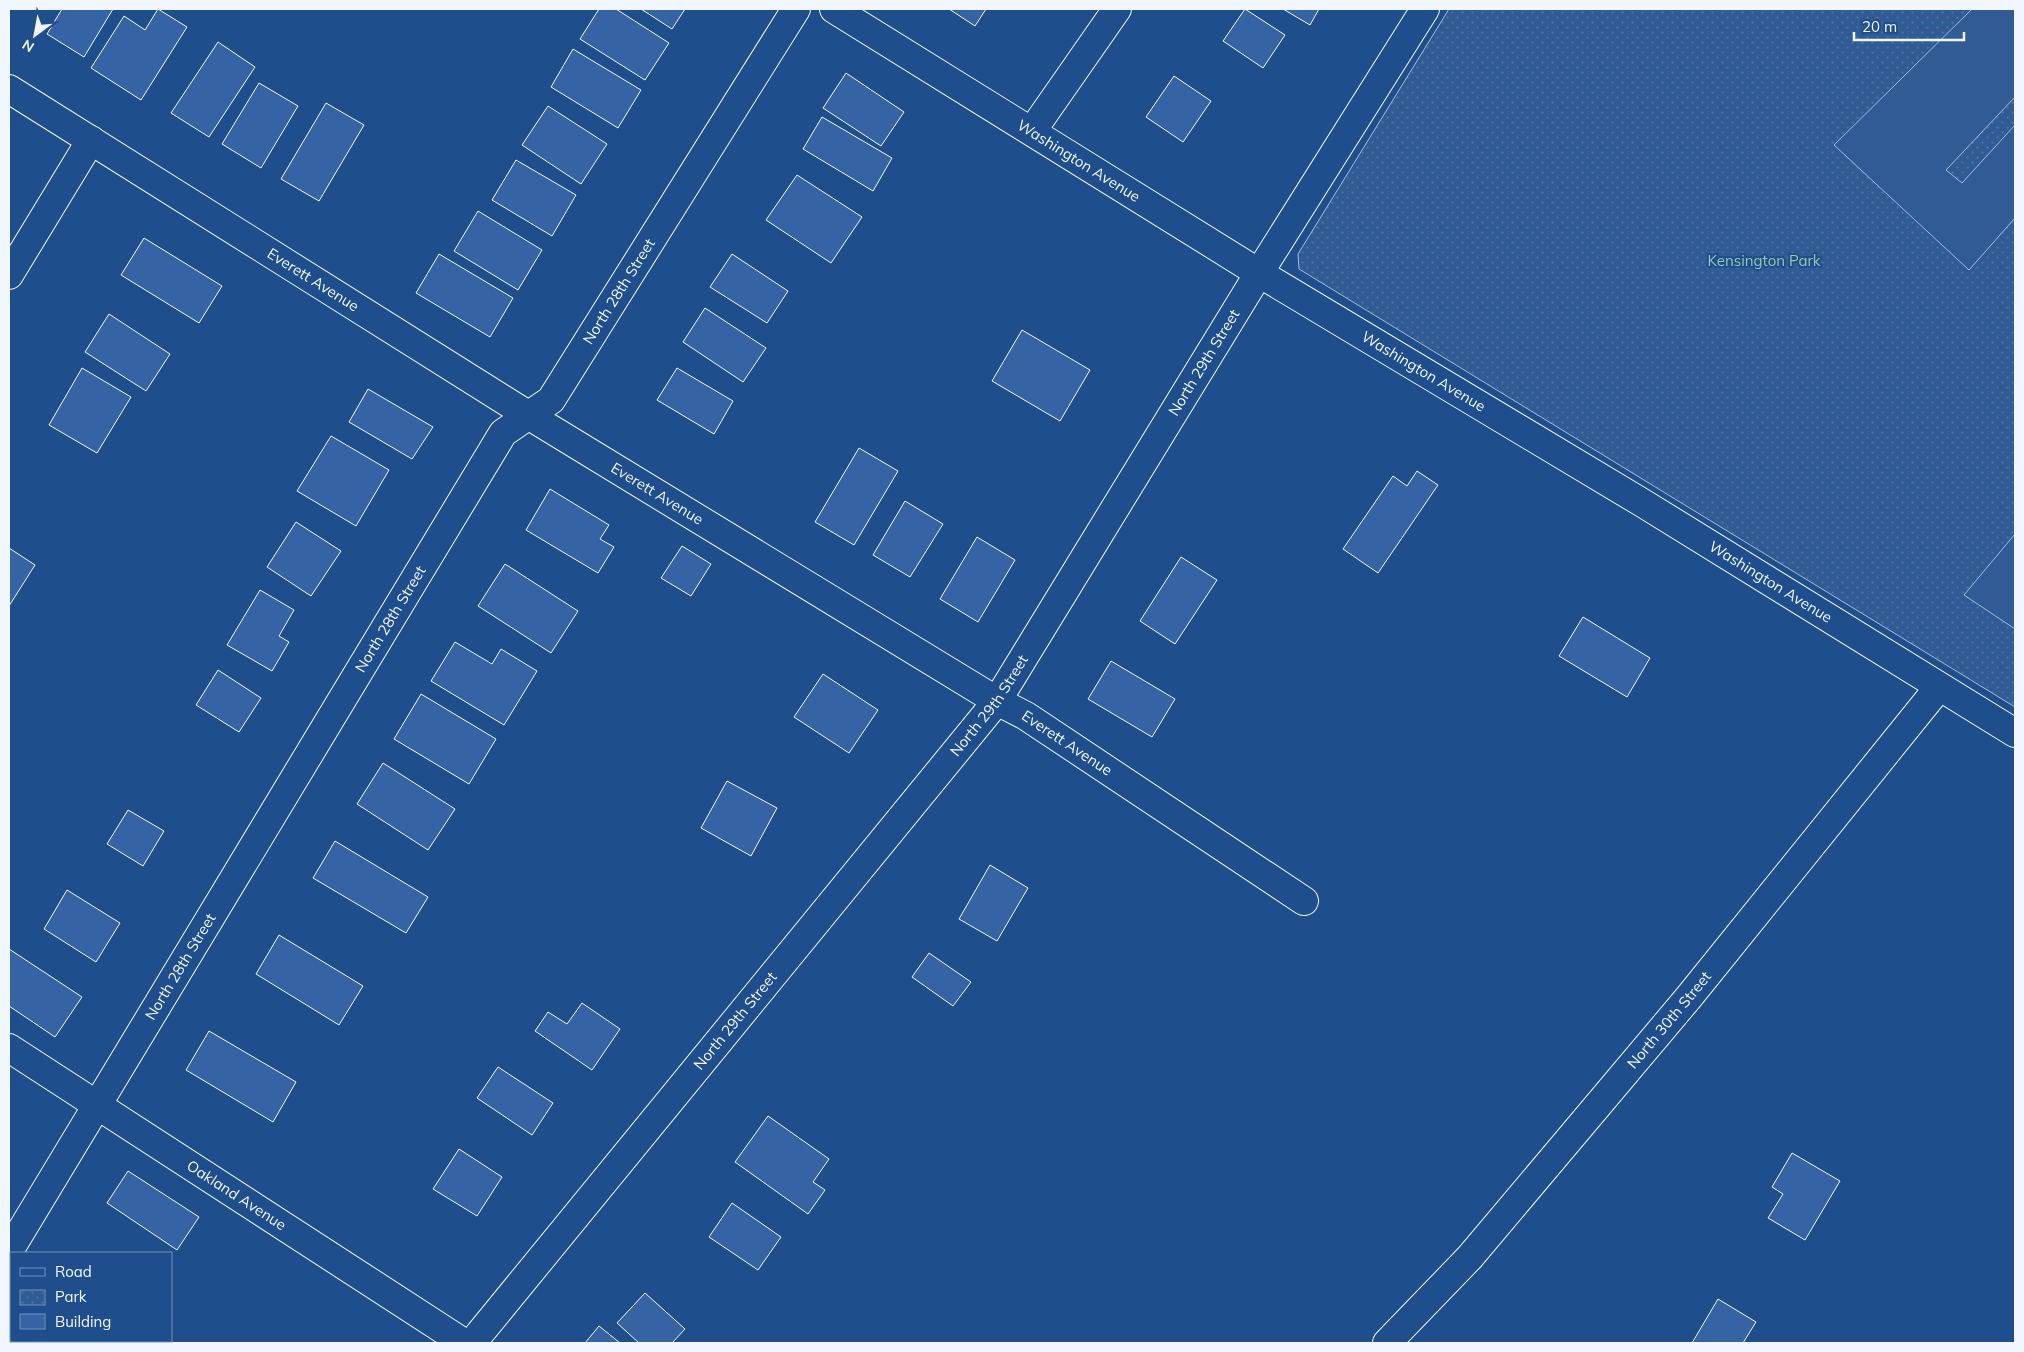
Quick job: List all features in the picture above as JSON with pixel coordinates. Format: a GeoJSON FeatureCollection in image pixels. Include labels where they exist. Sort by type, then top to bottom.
{"type":"FeatureCollection","features":[{"type":"Feature","properties":{"kind":"street","name":"North 28th Street"},"geometry":{"type":"LineString","coordinates":[[9,1252],[503,433],[551,400],[796,9]]}},
{"type":"Feature","properties":{"kind":"street","name":"Washington Avenue"},"geometry":{"type":"LineString","coordinates":[[834,9],[1259,273],[1641,502],[2015,733]]}},
{"type":"Feature","properties":{"kind":"street"},"geometry":{"type":"LineString","coordinates":[[1032,132],[1117,9]]}},
{"type":"Feature","properties":{"kind":"street","name":"North 29th Street"},"geometry":{"type":"LineString","coordinates":[[472,1343],[997,701],[1259,273],[1425,9]]}},
{"type":"Feature","properties":{"kind":"street","name":"Everett Avenue"},"geometry":{"type":"LineString","coordinates":[[9,89],[528,415],[997,701],[1026,716],[1304,900]]}},
{"type":"Feature","properties":{"kind":"street"},"geometry":{"type":"LineString","coordinates":[[9,275],[91,140]]}},
{"type":"Feature","properties":{"kind":"street","name":"North 30th Street"},"geometry":{"type":"LineString","coordinates":[[1387,1343],[1470,1257],[1689,996],[1939,687]]}},
{"type":"Feature","properties":{"kind":"street","name":"Oakland Avenue"},"geometry":{"type":"LineString","coordinates":[[9,1048],[464,1343]]}},
{"type":"Feature","properties":{"kind":"green space","name":"Kensington Park"},"geometry":{"type":"Polygon","coordinates":[[[1449,9],[2015,9],[2015,707],[1299,269],[1298,254],[1449,9]]]}},
{"type":"Feature","properties":{"kind":"shaded area"},"geometry":{"type":"Polygon","coordinates":[[[1972,9],[2015,9],[2015,97],[1946,170],[1962,183],[2015,125],[2015,218],[1969,270],[1834,145],[1972,9]]]}},
{"type":"Feature","properties":{"kind":"shaded area"},"geometry":{"type":"Polygon","coordinates":[[[2015,534],[2015,629],[1964,595],[2015,534]]]}},
{"type":"Feature","properties":{"kind":"building"},"geometry":{"type":"Polygon","coordinates":[[[62,9],[113,9],[84,57],[47,34],[62,9]]]}},
{"type":"Feature","properties":{"kind":"building"},"geometry":{"type":"Polygon","coordinates":[[[158,9],[187,27],[141,100],[91,68],[124,16],[145,30],[158,9]]]}},
{"type":"Feature","properties":{"kind":"building"},"geometry":{"type":"Polygon","coordinates":[[[599,9],[616,9],[669,43],[645,80],[580,39],[599,9]]]}},
{"type":"Feature","properties":{"kind":"building"},"geometry":{"type":"Polygon","coordinates":[[[641,9],[685,9],[672,29],[641,9]]]}},
{"type":"Feature","properties":{"kind":"building"},"geometry":{"type":"Polygon","coordinates":[[[949,9],[986,9],[975,26],[949,9]]]}},
{"type":"Feature","properties":{"kind":"building"},"geometry":{"type":"Polygon","coordinates":[[[1245,9],[1285,35],[1263,68],[1223,41],[1245,9]]]}},
{"type":"Feature","properties":{"kind":"building"},"geometry":{"type":"Polygon","coordinates":[[[1283,9],[1319,9],[1310,25],[1283,9]]]}},
{"type":"Feature","properties":{"kind":"building"},"geometry":{"type":"Polygon","coordinates":[[[218,42],[255,67],[209,137],[171,113],[218,42]]]}},
{"type":"Feature","properties":{"kind":"building"},"geometry":{"type":"Polygon","coordinates":[[[573,49],[641,90],[618,128],[551,87],[573,49]]]}},
{"type":"Feature","properties":{"kind":"building"},"geometry":{"type":"Polygon","coordinates":[[[846,73],[904,112],[881,146],[823,108],[846,73]]]}},
{"type":"Feature","properties":{"kind":"building"},"geometry":{"type":"Polygon","coordinates":[[[1174,76],[1211,101],[1183,142],[1146,117],[1174,76]]]}},
{"type":"Feature","properties":{"kind":"building"},"geometry":{"type":"Polygon","coordinates":[[[259,83],[298,106],[261,168],[222,144],[259,83]]]}},
{"type":"Feature","properties":{"kind":"building"},"geometry":{"type":"Polygon","coordinates":[[[326,103],[364,125],[319,201],[281,179],[326,103]]]}},
{"type":"Feature","properties":{"kind":"building"},"geometry":{"type":"Polygon","coordinates":[[[548,106],[607,144],[581,184],[522,145],[548,106]]]}},
{"type":"Feature","properties":{"kind":"building"},"geometry":{"type":"Polygon","coordinates":[[[822,117],[892,158],[873,191],[803,149],[822,117]]]}},
{"type":"Feature","properties":{"kind":"building"},"geometry":{"type":"Polygon","coordinates":[[[516,160],[576,195],[552,236],[492,200],[516,160]]]}},
{"type":"Feature","properties":{"kind":"building"},"geometry":{"type":"Polygon","coordinates":[[[797,175],[862,217],[831,263],[766,220],[797,175]]]}},
{"type":"Feature","properties":{"kind":"building"},"geometry":{"type":"Polygon","coordinates":[[[478,211],[542,250],[518,290],[454,251],[478,211]]]}},
{"type":"Feature","properties":{"kind":"building"},"geometry":{"type":"Polygon","coordinates":[[[144,238],[222,286],[199,323],[121,275],[144,238]]]}},
{"type":"Feature","properties":{"kind":"building"},"geometry":{"type":"Polygon","coordinates":[[[439,254],[513,298],[490,337],[416,293],[439,254]]]}},
{"type":"Feature","properties":{"kind":"building"},"geometry":{"type":"Polygon","coordinates":[[[732,254],[788,291],[767,323],[710,287],[732,254]]]}},
{"type":"Feature","properties":{"kind":"building"},"geometry":{"type":"Polygon","coordinates":[[[705,308],[766,348],[743,382],[683,342],[705,308]]]}},
{"type":"Feature","properties":{"kind":"building"},"geometry":{"type":"Polygon","coordinates":[[[109,314],[170,354],[146,391],[85,352],[109,314]]]}},
{"type":"Feature","properties":{"kind":"building"},"geometry":{"type":"Polygon","coordinates":[[[1022,330],[1090,370],[1060,421],[992,381],[1022,330]]]}},
{"type":"Feature","properties":{"kind":"building"},"geometry":{"type":"Polygon","coordinates":[[[82,368],[131,397],[97,453],[49,425],[82,368]]]}},
{"type":"Feature","properties":{"kind":"building"},"geometry":{"type":"Polygon","coordinates":[[[677,368],[733,401],[714,434],[657,400],[677,368]]]}},
{"type":"Feature","properties":{"kind":"building"},"geometry":{"type":"Polygon","coordinates":[[[368,389],[433,427],[412,459],[349,422],[368,389]]]}},
{"type":"Feature","properties":{"kind":"building"},"geometry":{"type":"Polygon","coordinates":[[[331,436],[389,470],[356,526],[297,491],[331,436]]]}},
{"type":"Feature","properties":{"kind":"building"},"geometry":{"type":"Polygon","coordinates":[[[859,448],[898,471],[854,545],[815,522],[859,448]]]}},
{"type":"Feature","properties":{"kind":"building"},"geometry":{"type":"Polygon","coordinates":[[[1417,471],[1438,485],[1378,573],[1343,549],[1393,476],[1407,486],[1417,471]]]}},
{"type":"Feature","properties":{"kind":"building"},"geometry":{"type":"Polygon","coordinates":[[[550,489],[609,525],[600,539],[614,547],[598,573],[526,530],[550,489]]]}},
{"type":"Feature","properties":{"kind":"building"},"geometry":{"type":"Polygon","coordinates":[[[905,501],[943,524],[910,577],[873,555],[905,501]]]}},
{"type":"Feature","properties":{"kind":"building"},"geometry":{"type":"Polygon","coordinates":[[[296,522],[341,551],[311,596],[267,567],[296,522]]]}},
{"type":"Feature","properties":{"kind":"building"},"geometry":{"type":"Polygon","coordinates":[[[977,537],[1015,560],[978,622],[940,599],[977,537]]]}},
{"type":"Feature","properties":{"kind":"building"},"geometry":{"type":"Polygon","coordinates":[[[682,546],[711,564],[691,596],[661,578],[682,546]]]}},
{"type":"Feature","properties":{"kind":"building"},"geometry":{"type":"Polygon","coordinates":[[[9,548],[35,565],[9,606],[9,548]]]}},
{"type":"Feature","properties":{"kind":"building"},"geometry":{"type":"Polygon","coordinates":[[[1181,557],[1217,580],[1175,644],[1140,621],[1181,557]]]}},
{"type":"Feature","properties":{"kind":"building"},"geometry":{"type":"Polygon","coordinates":[[[505,564],[578,611],[551,653],[478,606],[505,564]]]}},
{"type":"Feature","properties":{"kind":"building"},"geometry":{"type":"Polygon","coordinates":[[[260,590],[294,610],[279,636],[289,642],[272,671],[227,645],[260,590]]]}},
{"type":"Feature","properties":{"kind":"building"},"geometry":{"type":"Polygon","coordinates":[[[1583,617],[1650,658],[1627,697],[1559,656],[1583,617]]]}},
{"type":"Feature","properties":{"kind":"building"},"geometry":{"type":"Polygon","coordinates":[[[455,642],[492,664],[501,649],[537,671],[504,725],[431,681],[455,642]]]}},
{"type":"Feature","properties":{"kind":"building"},"geometry":{"type":"Polygon","coordinates":[[[1111,661],[1175,699],[1152,737],[1088,699],[1111,661]]]}},
{"type":"Feature","properties":{"kind":"building"},"geometry":{"type":"Polygon","coordinates":[[[218,670],[261,698],[239,732],[196,705],[218,670]]]}},
{"type":"Feature","properties":{"kind":"building"},"geometry":{"type":"Polygon","coordinates":[[[823,674],[878,710],[849,753],[794,717],[823,674]]]}},
{"type":"Feature","properties":{"kind":"building"},"geometry":{"type":"Polygon","coordinates":[[[421,694],[496,739],[469,784],[394,739],[421,694]]]}},
{"type":"Feature","properties":{"kind":"building"},"geometry":{"type":"Polygon","coordinates":[[[383,763],[455,809],[428,850],[357,804],[383,763]]]}},
{"type":"Feature","properties":{"kind":"building"},"geometry":{"type":"Polygon","coordinates":[[[727,781],[777,808],[751,856],[701,828],[727,781]]]}},
{"type":"Feature","properties":{"kind":"building"},"geometry":{"type":"Polygon","coordinates":[[[128,810],[164,831],[143,866],[107,844],[128,810]]]}},
{"type":"Feature","properties":{"kind":"building"},"geometry":{"type":"Polygon","coordinates":[[[335,841],[428,897],[406,933],[313,878],[335,841]]]}},
{"type":"Feature","properties":{"kind":"building"},"geometry":{"type":"Polygon","coordinates":[[[990,865],[1028,888],[997,941],[959,919],[990,865]]]}},
{"type":"Feature","properties":{"kind":"building"},"geometry":{"type":"Polygon","coordinates":[[[67,890],[120,923],[96,962],[44,929],[67,890]]]}},
{"type":"Feature","properties":{"kind":"building"},"geometry":{"type":"Polygon","coordinates":[[[279,935],[363,986],[339,1025],[256,974],[279,935]]]}},
{"type":"Feature","properties":{"kind":"building"},"geometry":{"type":"Polygon","coordinates":[[[9,949],[82,997],[55,1037],[9,1006],[9,949]]]}},
{"type":"Feature","properties":{"kind":"building"},"geometry":{"type":"Polygon","coordinates":[[[929,953],[971,982],[953,1006],[912,977],[929,953]]]}},
{"type":"Feature","properties":{"kind":"building"},"geometry":{"type":"Polygon","coordinates":[[[582,1003],[620,1029],[592,1070],[535,1031],[548,1012],[567,1024],[582,1003]]]}},
{"type":"Feature","properties":{"kind":"building"},"geometry":{"type":"Polygon","coordinates":[[[209,1031],[296,1082],[273,1122],[186,1070],[209,1031]]]}},
{"type":"Feature","properties":{"kind":"building"},"geometry":{"type":"Polygon","coordinates":[[[498,1067],[553,1103],[532,1135],[477,1098],[498,1067]]]}},
{"type":"Feature","properties":{"kind":"building"},"geometry":{"type":"Polygon","coordinates":[[[768,1116],[829,1159],[813,1182],[825,1190],[808,1214],[735,1162],[768,1116]]]}},
{"type":"Feature","properties":{"kind":"building"},"geometry":{"type":"Polygon","coordinates":[[[459,1149],[502,1177],[477,1216],[433,1189],[459,1149]]]}},
{"type":"Feature","properties":{"kind":"building"},"geometry":{"type":"Polygon","coordinates":[[[1792,1153],[1840,1181],[1805,1240],[1768,1218],[1783,1194],[1772,1187],[1792,1153]]]}},
{"type":"Feature","properties":{"kind":"building"},"geometry":{"type":"Polygon","coordinates":[[[128,1171],[199,1217],[177,1250],[107,1203],[128,1171]]]}},
{"type":"Feature","properties":{"kind":"building"},"geometry":{"type":"Polygon","coordinates":[[[732,1203],[781,1237],[758,1270],[709,1237],[732,1203]]]}},
{"type":"Feature","properties":{"kind":"building"},"geometry":{"type":"Polygon","coordinates":[[[645,1293],[685,1329],[672,1343],[639,1343],[617,1323],[645,1293]]]}},
{"type":"Feature","properties":{"kind":"building"},"geometry":{"type":"Polygon","coordinates":[[[1718,1299],[1756,1322],[1743,1343],[1692,1343],[1718,1299]]]}},
{"type":"Feature","properties":{"kind":"building"},"geometry":{"type":"Polygon","coordinates":[[[599,1326],[620,1343],[585,1343],[599,1326]]]}}]}
